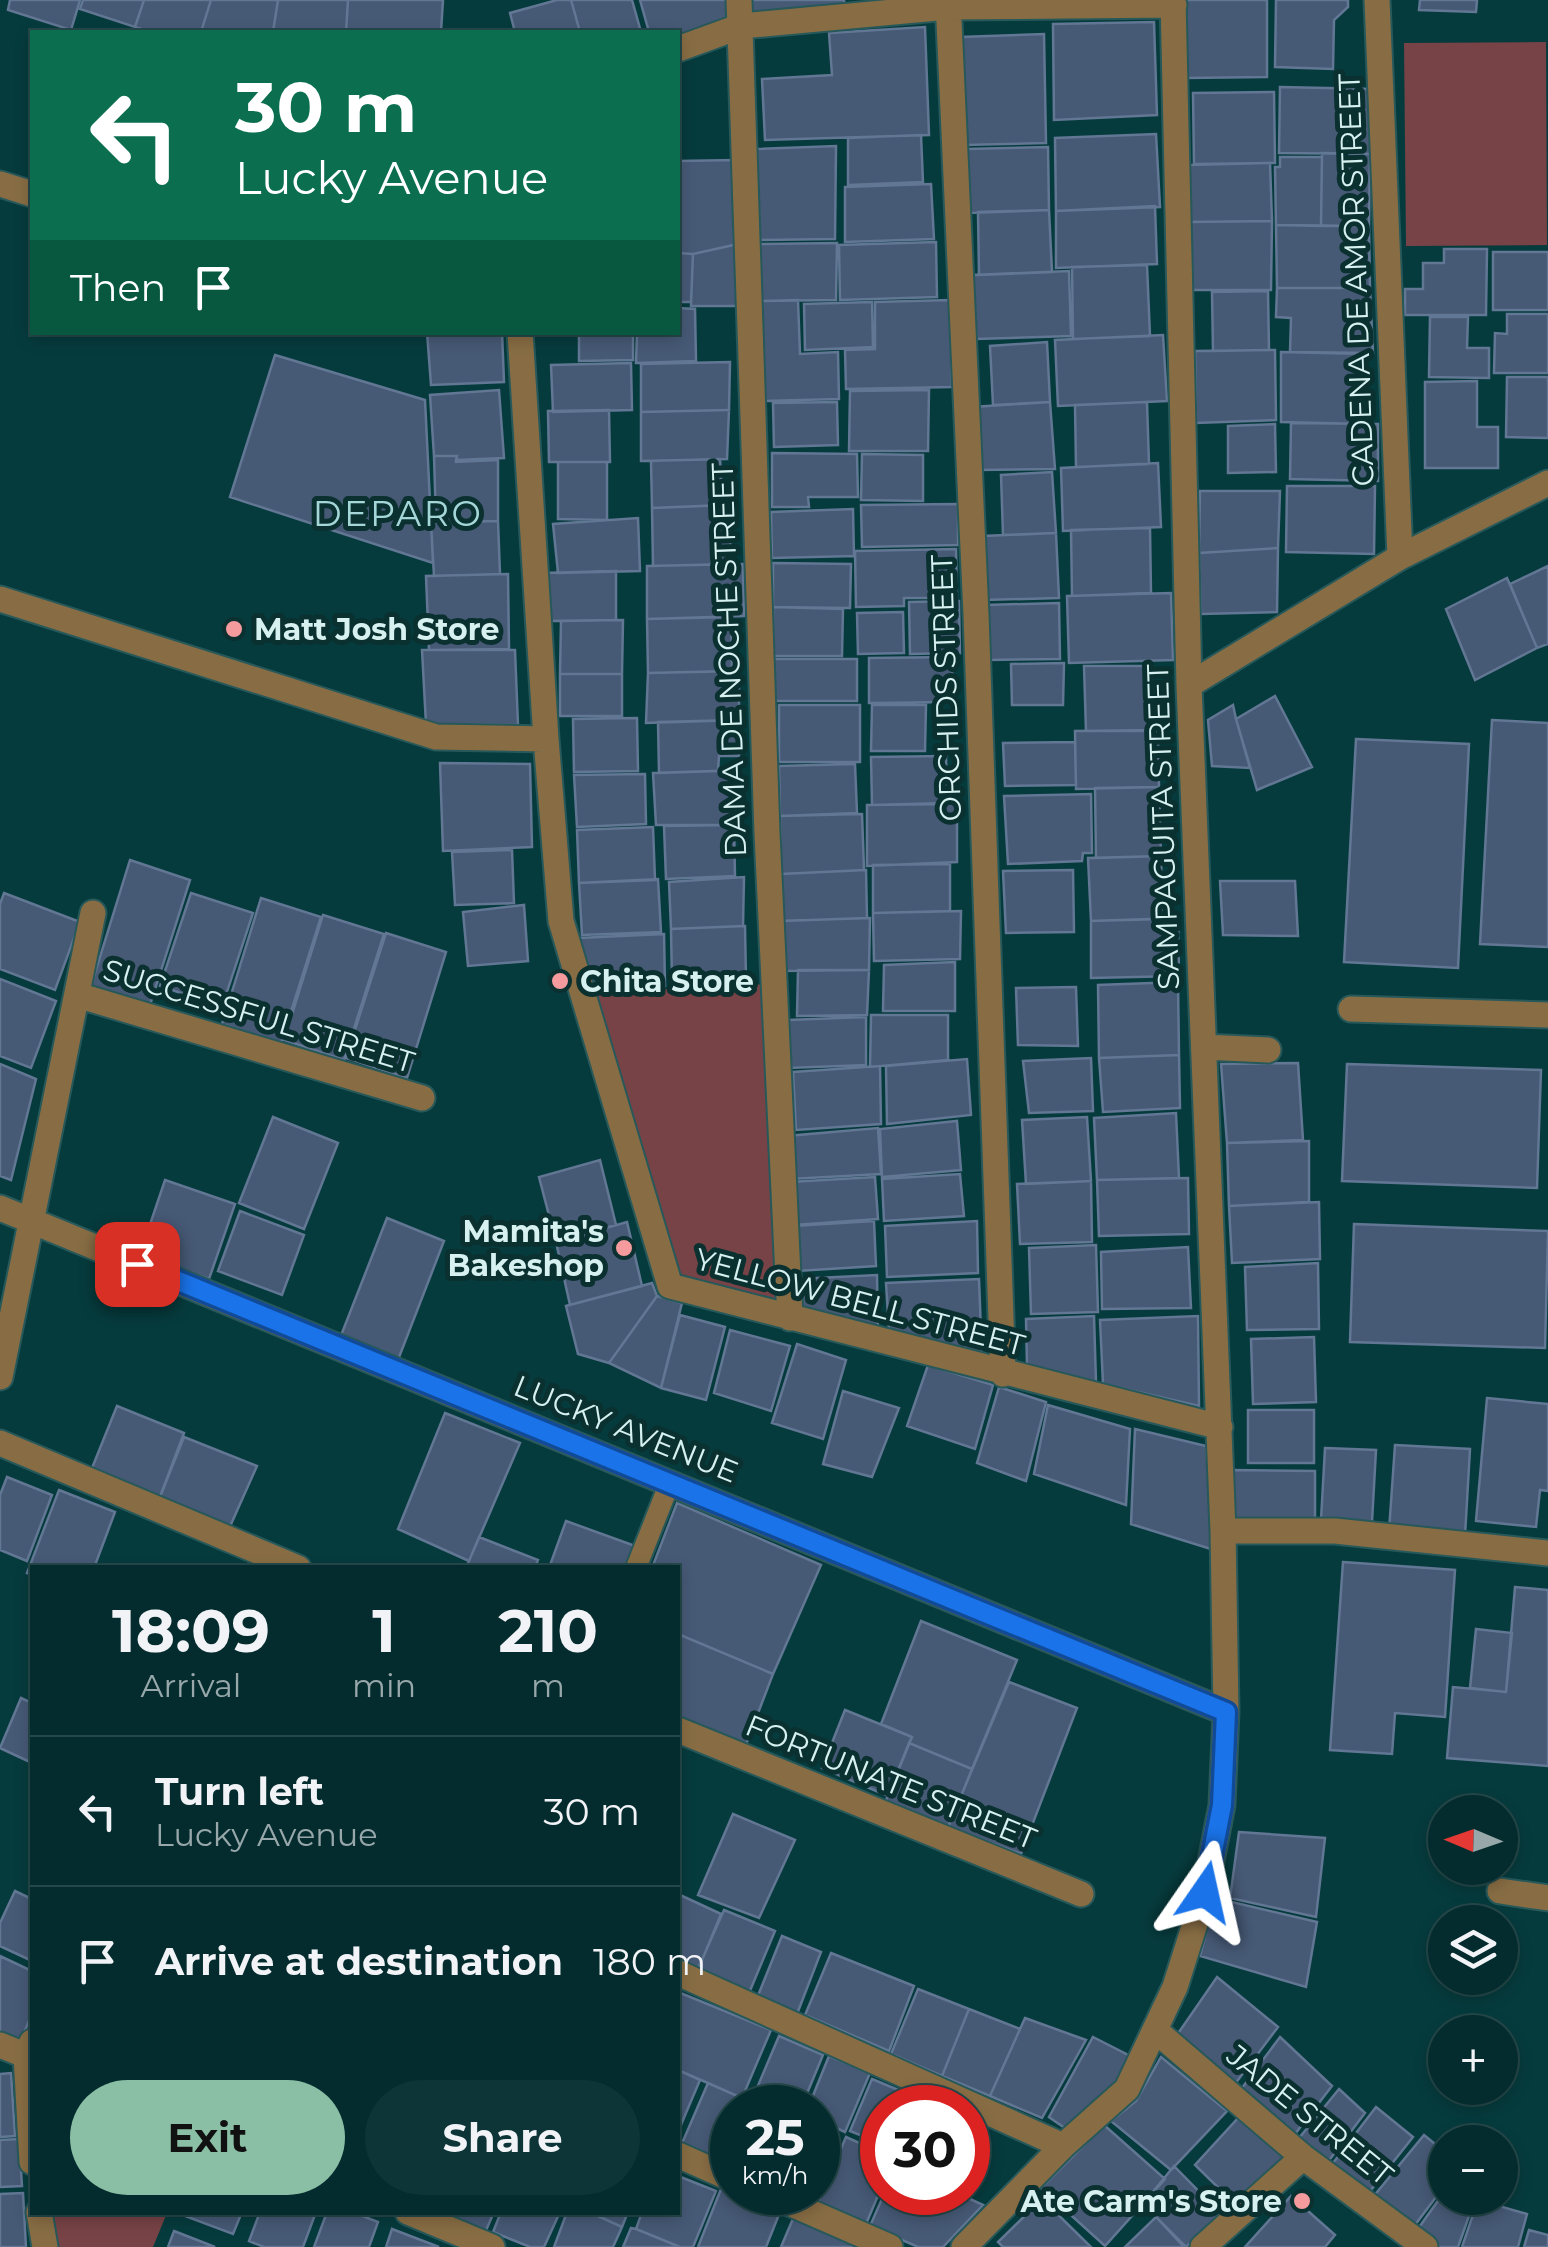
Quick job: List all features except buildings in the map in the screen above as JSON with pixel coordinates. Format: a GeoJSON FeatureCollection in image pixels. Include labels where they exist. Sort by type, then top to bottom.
{"type":"FeatureCollection","features":[{"type":"Feature","properties":{"kind":"street","name":"CADENA DE AMOR STREET"},"geometry":{"type":"LineString","coordinates":[[1377,0],[1400,556]]}},
{"type":"Feature","properties":{"kind":"street"},"geometry":{"type":"LineString","coordinates":[[680,48],[740,13],[948,3],[1173,2]]}},
{"type":"Feature","properties":{"kind":"street","name":"SAMPAGUITA STREET"},"geometry":{"type":"LineString","coordinates":[[964,2247],[1063,2146],[1127,2089],[1175,1987],[1205,1892],[1222,1805],[1226,1712],[1223,1531],[1189,685],[1173,2]]}},
{"type":"Feature","properties":{"kind":"street","name":"ORCHIDS STREET"},"geometry":{"type":"LineString","coordinates":[[948,3],[1004,1374]]}},
{"type":"Feature","properties":{"kind":"street","name":"DAMA DE NOCHE STREET"},"geometry":{"type":"LineString","coordinates":[[740,13],[767,833],[790,1318]]}},
{"type":"Feature","properties":{"kind":"street"},"geometry":{"type":"LineString","coordinates":[[0,184],[30,193]]}},
{"type":"Feature","properties":{"kind":"street","name":"YELLOW BELL STREET"},"geometry":{"type":"LineString","coordinates":[[520,335],[561,921],[670,1286],[1220,1427]]}},
{"type":"Feature","properties":{"kind":"street"},"geometry":{"type":"LineString","coordinates":[[1189,685],[1400,556],[1548,483]]}},
{"type":"Feature","properties":{"kind":"street"},"geometry":{"type":"LineString","coordinates":[[0,599],[436,737],[546,739]]}},
{"type":"Feature","properties":{"kind":"street"},"geometry":{"type":"LineString","coordinates":[[0,1376],[93,914]]}},
{"type":"Feature","properties":{"kind":"street","name":"SUCCESSFUL STREET"},"geometry":{"type":"LineString","coordinates":[[77,996],[422,1098]]}},
{"type":"Feature","properties":{"kind":"street"},"geometry":{"type":"LineString","coordinates":[[1352,1009],[1548,1015]]}},
{"type":"Feature","properties":{"kind":"street"},"geometry":{"type":"LineString","coordinates":[[1204,1048],[1268,1050]]}},
{"type":"Feature","properties":{"kind":"street","name":"LUCKY AVENUE"},"geometry":{"type":"LineString","coordinates":[[0,1208],[1226,1712]]}},
{"type":"Feature","properties":{"kind":"street"},"geometry":{"type":"LineString","coordinates":[[0,1443],[291,1565]]}},
{"type":"Feature","properties":{"kind":"street"},"geometry":{"type":"LineString","coordinates":[[1223,1531],[1335,1532],[1548,1552]]}},
{"type":"Feature","properties":{"kind":"street","name":"FORTUNATE STREET"},"geometry":{"type":"LineString","coordinates":[[680,1731],[1081,1894]]}},
{"type":"Feature","properties":{"kind":"street"},"geometry":{"type":"LineString","coordinates":[[1500,1891],[1548,1898]]}},
{"type":"Feature","properties":{"kind":"street"},"geometry":{"type":"LineString","coordinates":[[680,1973],[1063,2146]]}},
{"type":"Feature","properties":{"kind":"street","name":"JADE STREET"},"geometry":{"type":"LineString","coordinates":[[1156,2031],[1303,2157],[1418,2245]]}},
{"type":"Feature","properties":{"kind":"street"},"geometry":{"type":"LineString","coordinates":[[0,2045],[30,2052]]}},
{"type":"Feature","properties":{"kind":"street"},"geometry":{"type":"LineString","coordinates":[[680,2156],[710,2169]]}},
{"type":"Feature","properties":{"kind":"street"},"geometry":{"type":"LineString","coordinates":[[1203,2247],[1303,2157]]}},
{"type":"Feature","properties":{"kind":"street"},"geometry":{"type":"LineString","coordinates":[[40,2215],[46,2247]]}},
{"type":"Feature","properties":{"kind":"street"},"geometry":{"type":"LineString","coordinates":[[415,2215],[492,2247]]}},
{"type":"Feature","properties":{"kind":"street"},"geometry":{"type":"LineString","coordinates":[[817,2215],[890,2247]]}},
{"type":"Feature","properties":{"kind":"lane"},"geometry":{"type":"LineString","coordinates":[[637,1565],[670,1482]]}},
{"type":"Feature","properties":{"kind":"shaded area"},"geometry":{"type":"Polygon","coordinates":[[[1546,42],[1547,245],[1406,246],[1404,43],[1546,42]]]}},
{"type":"Feature","properties":{"kind":"shaded area"},"geometry":{"type":"Polygon","coordinates":[[[769,984],[785,1313],[674,1282],[588,993],[769,984]]]}},
{"type":"Feature","properties":{"kind":"shaded area"},"geometry":{"type":"Polygon","coordinates":[[[39,2215],[166,2215],[153,2247],[45,2247],[39,2215]]]}},
{"type":"Feature","properties":{"kind":"place","name":"Matt Josh Store"},"geometry":{"type":"Point","coordinates":[234,629]}},
{"type":"Feature","properties":{"kind":"place","name":"Chita Store"},"geometry":{"type":"Point","coordinates":[560,981]}},
{"type":"Feature","properties":{"kind":"place","name":"Mamita's Bakeshop"},"geometry":{"type":"Point","coordinates":[624,1248]}},
{"type":"Feature","properties":{"kind":"place","name":"Ate Carm's Store"},"geometry":{"type":"Point","coordinates":[1302,2201]}},
{"type":"Feature","properties":{"kind":"district","name":"DEPARO"},"geometry":{"type":"Point","coordinates":[398,513]}},
{"type":"Feature","properties":{"kind":"route"},"geometry":{"type":"LineString","coordinates":[[137,1264],[1226,1712],[1222,1805],[1205,1892]]}}]}
